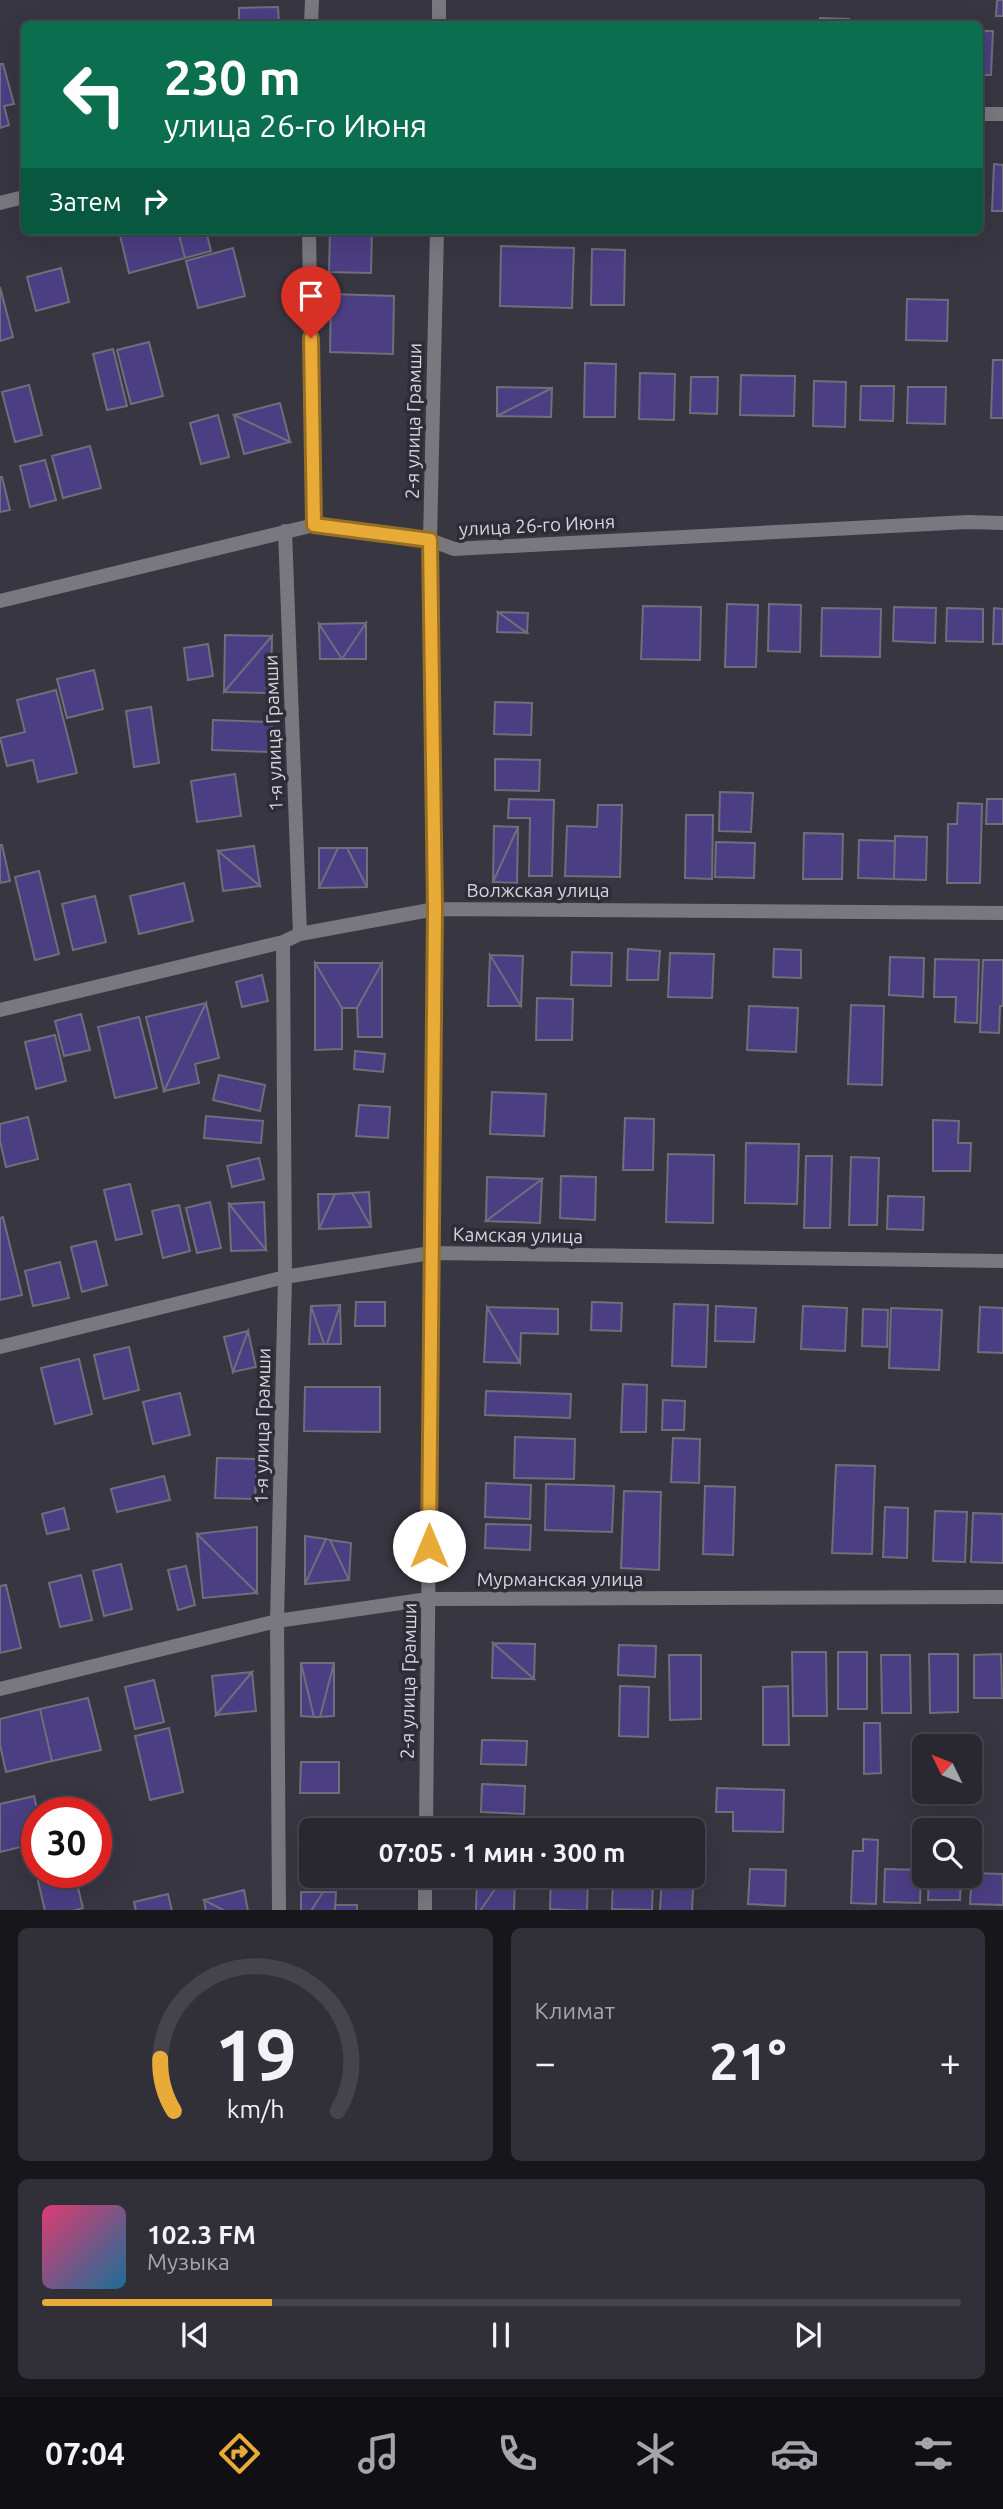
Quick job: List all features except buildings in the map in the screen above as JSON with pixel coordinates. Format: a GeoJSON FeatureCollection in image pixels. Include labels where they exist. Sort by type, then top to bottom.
{"type":"FeatureCollection","features":[{"type":"Feature","properties":{"kind":"street"},"geometry":{"type":"LineString","coordinates":[[311,21],[312,0]]}},
{"type":"Feature","properties":{"kind":"street"},"geometry":{"type":"LineString","coordinates":[[439,0],[439,21]]}},
{"type":"Feature","properties":{"kind":"street"},"geometry":{"type":"LineString","coordinates":[[983,114],[1003,114]]}},
{"type":"Feature","properties":{"kind":"street"},"geometry":{"type":"LineString","coordinates":[[0,203],[21,198]]}},
{"type":"Feature","properties":{"kind":"street"},"geometry":{"type":"LineString","coordinates":[[309,235],[314,525]]}},
{"type":"Feature","properties":{"kind":"street","name":"2-я улица Грамши"},"geometry":{"type":"LineString","coordinates":[[426,1818],[435,909],[430,540],[437,235]]}},
{"type":"Feature","properties":{"kind":"street","name":"улица 26-го Июня"},"geometry":{"type":"LineString","coordinates":[[0,601],[314,525],[430,540],[454,549],[968,522],[1003,523]]}},
{"type":"Feature","properties":{"kind":"street","name":"1-я улица Грамши"},"geometry":{"type":"LineString","coordinates":[[285,531],[300,934]]}},
{"type":"Feature","properties":{"kind":"street","name":"Волжская улица"},"geometry":{"type":"LineString","coordinates":[[0,1010],[283,942],[300,934],[435,909],[1003,913]]}},
{"type":"Feature","properties":{"kind":"street","name":"1-я улица Грамши"},"geometry":{"type":"LineString","coordinates":[[279,1910],[277,1621],[285,1277],[283,942]]}},
{"type":"Feature","properties":{"kind":"street","name":"Камская улица"},"geometry":{"type":"LineString","coordinates":[[0,1347],[285,1277],[430,1253],[1003,1261]]}},
{"type":"Feature","properties":{"kind":"street","name":"Мурманская улица"},"geometry":{"type":"LineString","coordinates":[[0,1689],[277,1621],[428,1599],[1003,1597]]}},
{"type":"Feature","properties":{"kind":"street"},"geometry":{"type":"LineString","coordinates":[[425,1888],[425,1910]]}},
{"type":"Feature","properties":{"kind":"route"},"geometry":{"type":"LineString","coordinates":[[311,338],[314,525],[430,540],[435,909],[429,1546]]}}]}
